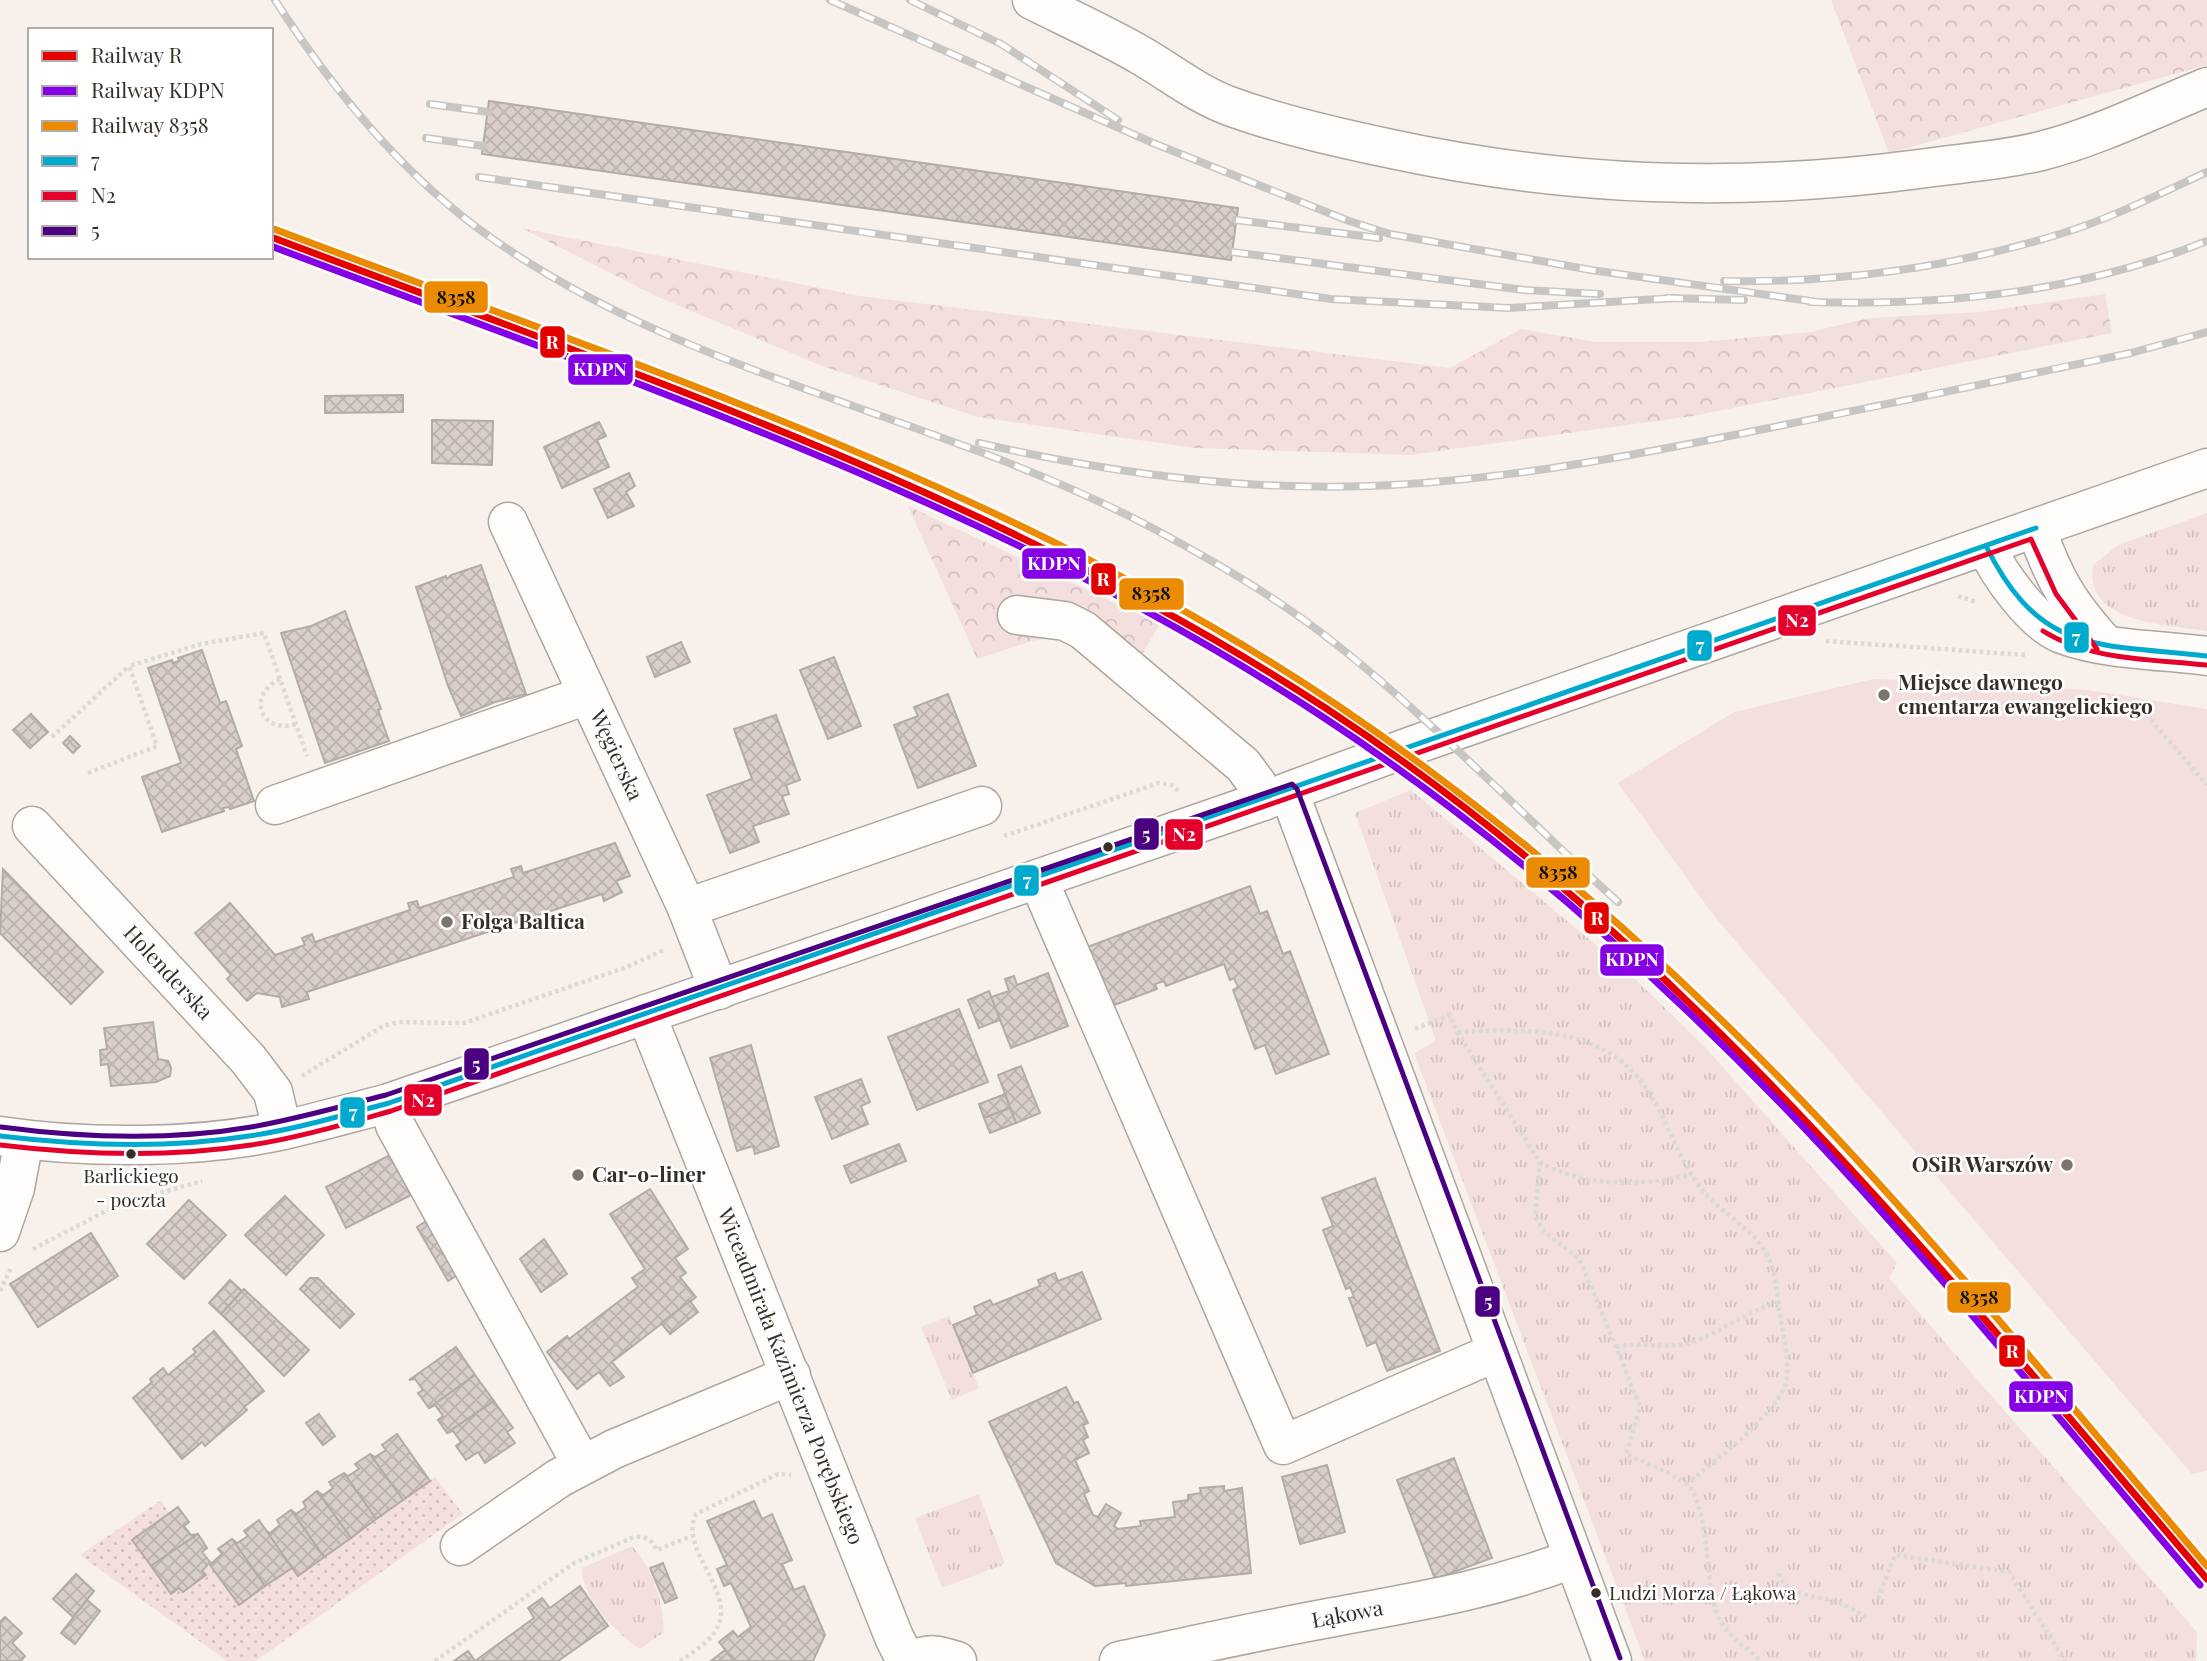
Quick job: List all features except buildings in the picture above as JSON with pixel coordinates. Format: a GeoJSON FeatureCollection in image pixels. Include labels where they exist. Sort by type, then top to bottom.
{"type":"FeatureCollection","features":[{"type":"Feature","properties":{"kind":"street"},"geometry":{"type":"LineString","coordinates":[[1032,0],[1139,54],[1196,90],[1231,107],[1342,139],[1439,159],[1537,174],[1622,182],[1694,185],[1771,183],[1887,173],[2008,157],[2064,144],[2207,87]]}},
{"type":"Feature","properties":{"kind":"street"},"geometry":{"type":"LineString","coordinates":[[18,1247],[12,1138],[108,1144],[196,1141],[282,1130],[389,1103],[1276,796],[1399,750],[2207,468]]}},
{"type":"Feature","properties":{"kind":"street","name":"Węgierska"},"geometry":{"type":"LineString","coordinates":[[508,522],[692,921],[719,990]]}},
{"type":"Feature","properties":{"kind":"street"},"geometry":{"type":"LineString","coordinates":[[2036,528],[2064,596],[2104,643]]}},
{"type":"Feature","properties":{"kind":"street"},"geometry":{"type":"LineString","coordinates":[[1986,546],[1998,573],[2016,594],[2060,634],[2104,643],[2207,656]]}},
{"type":"Feature","properties":{"kind":"street"},"geometry":{"type":"LineString","coordinates":[[1017,615],[1065,621],[1083,630],[1243,765],[1257,784],[1276,796],[1496,1352],[1612,1661]]}},
{"type":"Feature","properties":{"kind":"street"},"geometry":{"type":"LineString","coordinates":[[275,805],[587,695]]}},
{"type":"Feature","properties":{"kind":"street"},"geometry":{"type":"LineString","coordinates":[[692,921],[986,823]]}},
{"type":"Feature","properties":{"kind":"street","name":"Holenderska"},"geometry":{"type":"LineString","coordinates":[[32,826],[248,1059],[272,1092],[282,1130]]}},
{"type":"Feature","properties":{"kind":"street"},"geometry":{"type":"LineString","coordinates":[[1038,879],[1283,1446],[1496,1352]]}},
{"type":"Feature","properties":{"kind":"street","name":"Wiceadmirała Kazimierza Porębskiego"},"geometry":{"type":"LineString","coordinates":[[646,1014],[894,1637],[906,1661]]}},
{"type":"Feature","properties":{"kind":"street"},"geometry":{"type":"LineString","coordinates":[[389,1103],[395,1125],[582,1465]]}},
{"type":"Feature","properties":{"kind":"street"},"geometry":{"type":"LineString","coordinates":[[460,1546],[582,1465],[614,1448],[791,1375]]}},
{"type":"Feature","properties":{"kind":"street","name":"Łąkowa"},"geometry":{"type":"LineString","coordinates":[[1119,1661],[1333,1617],[1446,1598],[1508,1582],[1572,1559]]}},
{"type":"Feature","properties":{"kind":"street"},"geometry":{"type":"LineString","coordinates":[[912,1661],[924,1655],[937,1654],[957,1661]]}},
{"type":"Feature","properties":{"kind":"path"},"geometry":{"type":"LineString","coordinates":[[52,737],[129,666],[201,644],[264,633],[309,762],[332,785]]}},
{"type":"Feature","properties":{"kind":"path"},"geometry":{"type":"LineString","coordinates":[[1821,640],[2035,656]]}},
{"type":"Feature","properties":{"kind":"path"},"geometry":{"type":"LineString","coordinates":[[88,773],[157,746],[129,666]]}},
{"type":"Feature","properties":{"kind":"path"},"geometry":{"type":"LineString","coordinates":[[280,679],[266,688],[261,695],[261,709],[270,722],[284,726],[296,724]]}},
{"type":"Feature","properties":{"kind":"path"},"geometry":{"type":"LineString","coordinates":[[2137,704],[2207,785]]}},
{"type":"Feature","properties":{"kind":"path"},"geometry":{"type":"LineString","coordinates":[[986,823],[1159,783],[1172,785],[1182,800]]}},
{"type":"Feature","properties":{"kind":"path"},"geometry":{"type":"LineString","coordinates":[[272,1092],[332,1060],[383,1026],[400,1022],[464,1023],[627,967],[692,921]]}},
{"type":"Feature","properties":{"kind":"path"},"geometry":{"type":"LineString","coordinates":[[1408,1032],[1450,1014],[1457,1032],[1518,1123],[1540,1162],[1561,1175],[1587,1180],[1651,1182],[1692,1174]]}},
{"type":"Feature","properties":{"kind":"path"},"geometry":{"type":"LineString","coordinates":[[1457,1032],[1494,1030],[1546,1033],[1593,1042],[1622,1061],[1640,1079],[1660,1112],[1671,1141],[1692,1174],[1719,1208],[1754,1236],[1768,1255],[1787,1362],[1787,1380],[1778,1398],[1731,1449],[1686,1484]]}},
{"type":"Feature","properties":{"kind":"path"},"geometry":{"type":"LineString","coordinates":[[1540,1162],[1535,1217],[1545,1233],[1565,1245],[1578,1258],[1640,1407],[1626,1454],[1686,1484],[1693,1493],[1700,1516],[1716,1613],[1725,1628],[1761,1661]]}},
{"type":"Feature","properties":{"kind":"path"},"geometry":{"type":"LineString","coordinates":[[0,1291],[13,1265],[18,1247],[118,1205],[210,1178]]}},
{"type":"Feature","properties":{"kind":"path"},"geometry":{"type":"LineString","coordinates":[[1616,1347],[1633,1343],[1662,1346],[1690,1343],[1760,1308],[1778,1303]]}},
{"type":"Feature","properties":{"kind":"path"},"geometry":{"type":"LineString","coordinates":[[680,1661],[712,1637],[719,1618],[718,1596],[692,1536],[693,1520],[701,1508],[778,1474],[795,1476]]}},
{"type":"Feature","properties":{"kind":"path"},"geometry":{"type":"LineString","coordinates":[[435,1661],[574,1563],[634,1537],[643,1536],[656,1550],[692,1536]]}},
{"type":"Feature","properties":{"kind":"path"},"geometry":{"type":"LineString","coordinates":[[1878,1599],[1895,1555],[2009,1572],[2065,1661]]}},
{"type":"Feature","properties":{"kind":"path"},"geometry":{"type":"LineString","coordinates":[[1779,1573],[1781,1581],[1792,1589],[1839,1602],[1866,1618]]}},
{"type":"Feature","properties":{"kind":"green space"},"geometry":{"type":"Polygon","coordinates":[[[1831,0],[2207,0],[2207,65],[1889,153],[1831,0]]]}},
{"type":"Feature","properties":{"kind":"green space"},"geometry":{"type":"Polygon","coordinates":[[[521,228],[860,296],[1450,368],[1521,329],[1596,342],[1699,342],[1810,332],[1869,318],[1979,312],[2105,294],[2112,333],[1693,416],[1410,455],[1195,448],[978,417],[822,366],[656,296],[521,228]]]}},
{"type":"Feature","properties":{"kind":"green space"},"geometry":{"type":"Polygon","coordinates":[[[908,506],[1160,624],[1135,666],[1077,632],[1032,641],[977,659],[908,506]]]}},
{"type":"Feature","properties":{"kind":"green space"},"geometry":{"type":"Polygon","coordinates":[[[2207,513],[2207,631],[2132,618],[2101,599],[2093,585],[2093,565],[2118,545],[2207,513]]]}},
{"type":"Feature","properties":{"kind":"green space","name":"OSiR Warszów"},"geometry":{"type":"Polygon","coordinates":[[[1873,679],[1959,681],[2088,690],[2207,709],[2207,1471],[2192,1474],[2140,1414],[1714,916],[1618,783],[1734,712],[1873,679]]]}},
{"type":"Feature","properties":{"kind":"green space"},"geometry":{"type":"Polygon","coordinates":[[[1411,790],[1627,971],[1705,1047],[1897,1263],[1889,1278],[2197,1632],[2196,1661],[1645,1661],[1414,1053],[1436,1041],[1355,813],[1411,790]]]}},
{"type":"Feature","properties":{"kind":"green space"},"geometry":{"type":"Polygon","coordinates":[[[949,1316],[979,1388],[952,1400],[921,1327],[949,1316]]]}},
{"type":"Feature","properties":{"kind":"green space"},"geometry":{"type":"Polygon","coordinates":[[[435,1477],[463,1514],[256,1661],[227,1661],[80,1555],[161,1500],[169,1513],[132,1540],[170,1594],[179,1588],[183,1592],[206,1576],[202,1571],[210,1565],[239,1605],[292,1568],[298,1575],[435,1477]]]}},
{"type":"Feature","properties":{"kind":"green space"},"geometry":{"type":"Polygon","coordinates":[[[979,1494],[1005,1564],[942,1588],[915,1518],[979,1494]]]}},
{"type":"Feature","properties":{"kind":"green space"},"geometry":{"type":"Polygon","coordinates":[[[632,1546],[646,1565],[656,1586],[664,1632],[640,1649],[621,1635],[602,1614],[587,1590],[582,1568],[632,1546]]]}},
{"type":"Feature","properties":{"kind":"railway"},"geometry":{"type":"LineString","coordinates":[[275,0],[321,66],[371,129],[427,186],[490,237],[568,286],[649,327],[733,362],[990,456],[1074,490],[1156,530],[1226,569],[1294,613],[1374,675],[1618,902]]}},
{"type":"Feature","properties":{"kind":"railway"},"geometry":{"type":"LineString","coordinates":[[830,0],[1153,143],[1349,221],[1390,234],[1591,270],[1817,302]]}},
{"type":"Feature","properties":{"kind":"railway"},"geometry":{"type":"LineString","coordinates":[[910,0],[1001,44],[1118,120]]}},
{"type":"Feature","properties":{"kind":"railway"},"geometry":{"type":"LineString","coordinates":[[430,104],[488,112]]}},
{"type":"Feature","properties":{"kind":"railway"},"geometry":{"type":"LineString","coordinates":[[426,138],[483,146]]}},
{"type":"Feature","properties":{"kind":"railway"},"geometry":{"type":"LineString","coordinates":[[1724,281],[1851,276],[1977,256],[2079,228],[2207,172]]}},
{"type":"Feature","properties":{"kind":"railway"},"geometry":{"type":"LineString","coordinates":[[479,177],[1331,299],[1508,308],[1676,298]]}},
{"type":"Feature","properties":{"kind":"railway"},"geometry":{"type":"LineString","coordinates":[[1236,220],[1379,238]]}},
{"type":"Feature","properties":{"kind":"railway"},"geometry":{"type":"LineString","coordinates":[[1810,302],[1912,301],[2012,292],[2111,273],[2207,241]]}},
{"type":"Feature","properties":{"kind":"railway"},"geometry":{"type":"LineString","coordinates":[[1232,252],[1524,290],[1600,294]]}},
{"type":"Feature","properties":{"kind":"railway"},"geometry":{"type":"LineString","coordinates":[[1667,298],[1744,300]]}},
{"type":"Feature","properties":{"kind":"railway"},"geometry":{"type":"LineString","coordinates":[[979,443],[1124,471],[1222,482],[1320,487],[1470,479],[1620,457],[1860,410],[2131,353],[2207,332]]}},
{"type":"Feature","properties":{"kind":"rail line","name":"8358"},"geometry":{"type":"LineString","coordinates":[[274,229],[684,382],[954,495],[1086,558],[1213,628],[1337,705],[1400,749],[1522,842],[1639,942],[1750,1048],[1908,1216],[2207,1566]]}},
{"type":"Feature","properties":{"kind":"rail line","name":"R"},"geometry":{"type":"LineString","coordinates":[[273,238],[678,390],[945,502],[1076,565],[1203,633],[1327,709],[1456,801],[1576,899],[1689,1003],[1798,1112],[1902,1226],[2207,1579]]}},
{"type":"Feature","properties":{"kind":"rail line","name":"KDPN"},"geometry":{"type":"LineString","coordinates":[[273,247],[677,399],[943,510],[1073,573],[1200,641],[1323,717],[1386,760],[1448,805],[1567,902],[1736,1058],[1896,1228],[2200,1585]]}},
{"type":"Feature","properties":{"kind":"transit line","name":"7"},"geometry":{"type":"LineString","coordinates":[[0,1136],[94,1144],[187,1143],[285,1130],[389,1103],[2036,528]]}},
{"type":"Feature","properties":{"kind":"transit line","name":"N2"},"geometry":{"type":"LineString","coordinates":[[0,1145],[94,1153],[188,1152],[286,1139],[391,1111],[2031,539],[2056,594],[2097,649]]}},
{"type":"Feature","properties":{"kind":"transit line","name":"7"},"geometry":{"type":"LineString","coordinates":[[1986,546],[2007,582],[2029,608],[2052,626],[2077,638],[2104,645],[2207,656]]}},
{"type":"Feature","properties":{"kind":"transit line","name":"N2"},"geometry":{"type":"LineString","coordinates":[[2043,631],[2062,641],[2101,653],[2143,660],[2206,665]]}},
{"type":"Feature","properties":{"kind":"transit line","name":"5"},"geometry":{"type":"LineString","coordinates":[[1,1127],[95,1136],[189,1134],[268,1124],[386,1095],[1292,784],[1297,789],[1620,1658]]}},
{"type":"Feature","properties":{"kind":"place","name":"Miejsce dawnego cmentarza ewangelickiego"},"geometry":{"type":"Point","coordinates":[1884,695]}},
{"type":"Feature","properties":{"kind":"place","name":"Folga Baltica"},"geometry":{"type":"Point","coordinates":[447,922]}},
{"type":"Feature","properties":{"kind":"place","name":"Barlickiego - poczta"},"geometry":{"type":"Point","coordinates":[131,1154]}},
{"type":"Feature","properties":{"kind":"place","name":"OSiR Warszów"},"geometry":{"type":"Point","coordinates":[2067,1165]}},
{"type":"Feature","properties":{"kind":"place","name":"Car-o-liner"},"geometry":{"type":"Point","coordinates":[578,1175]}},
{"type":"Feature","properties":{"kind":"place","name":"Ludzi Morza / Łąkowa"},"geometry":{"type":"Point","coordinates":[1596,1593]}}]}
